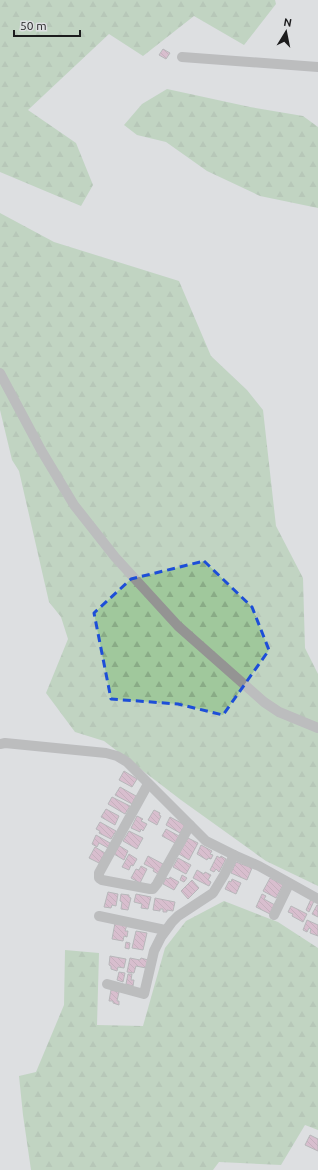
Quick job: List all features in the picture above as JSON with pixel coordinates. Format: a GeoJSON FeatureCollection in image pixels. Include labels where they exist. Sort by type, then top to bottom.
{"type":"FeatureCollection","features":[{"type":"Feature","properties":{"kind":"street"},"geometry":{"type":"LineString","coordinates":[[182,57],[318,67]]}},
{"type":"Feature","properties":{"kind":"street"},"geometry":{"type":"LineString","coordinates":[[0,374],[41,450],[74,505],[120,562],[178,626],[264,702],[279,712],[318,728]]}},
{"type":"Feature","properties":{"kind":"street"},"geometry":{"type":"LineString","coordinates":[[0,744],[5,743],[86,751],[117,756],[127,762],[206,841],[259,866],[288,884],[318,899]]}},
{"type":"Feature","properties":{"kind":"street"},"geometry":{"type":"LineString","coordinates":[[148,784],[99,873],[99,878],[102,880],[153,889],[190,824]]}},
{"type":"Feature","properties":{"kind":"street"},"geometry":{"type":"LineString","coordinates":[[107,984],[144,994],[154,951],[165,930],[178,916],[213,893],[234,855]]}},
{"type":"Feature","properties":{"kind":"street"},"geometry":{"type":"LineString","coordinates":[[274,915],[288,884]]}},
{"type":"Feature","properties":{"kind":"street"},"geometry":{"type":"LineString","coordinates":[[99,916],[165,930]]}},
{"type":"Feature","properties":{"kind":"highlighted area"},"geometry":{"type":"Polygon","coordinates":[[[204,561],[252,607],[269,650],[223,715],[178,704],[111,699],[94,613],[131,579],[204,561]]]}},
{"type":"Feature","properties":{"kind":"green space"},"geometry":{"type":"Polygon","coordinates":[[[0,0],[275,0],[276,4],[244,45],[194,16],[143,56],[109,34],[28,110],[76,143],[93,185],[81,206],[0,172],[0,0]]]}},
{"type":"Feature","properties":{"kind":"green space"},"geometry":{"type":"Polygon","coordinates":[[[167,89],[250,107],[303,116],[318,127],[318,208],[260,196],[207,171],[166,142],[137,135],[124,125],[142,104],[167,89]]]}},
{"type":"Feature","properties":{"kind":"green space"},"geometry":{"type":"Polygon","coordinates":[[[0,213],[54,242],[179,281],[211,356],[247,390],[263,410],[276,526],[303,578],[305,648],[318,674],[318,886],[266,861],[181,800],[104,741],[75,732],[46,693],[68,639],[61,617],[49,602],[19,471],[12,460],[0,410],[0,213]]]}},
{"type":"Feature","properties":{"kind":"green space"},"geometry":{"type":"Polygon","coordinates":[[[224,901],[278,922],[318,948],[318,1130],[305,1125],[281,1165],[219,1162],[213,1170],[31,1170],[19,1076],[36,1072],[64,1005],[65,950],[99,953],[97,1025],[143,1026],[165,948],[186,921],[224,901]]]}},
{"type":"Feature","properties":{"kind":"building"},"geometry":{"type":"Polygon","coordinates":[[[163,49],[170,53],[166,59],[159,55],[163,49]]]}},
{"type":"Feature","properties":{"kind":"building"},"geometry":{"type":"Polygon","coordinates":[[[124,771],[137,779],[132,787],[119,780],[124,771]]]}},
{"type":"Feature","properties":{"kind":"building"},"geometry":{"type":"Polygon","coordinates":[[[120,787],[136,796],[132,804],[115,795],[120,787]]]}},
{"type":"Feature","properties":{"kind":"building"},"geometry":{"type":"Polygon","coordinates":[[[112,797],[130,806],[125,814],[108,804],[112,797]]]}},
{"type":"Feature","properties":{"kind":"building"},"geometry":{"type":"Polygon","coordinates":[[[106,809],[119,816],[115,825],[101,817],[106,809]]]}},
{"type":"Feature","properties":{"kind":"building"},"geometry":{"type":"Polygon","coordinates":[[[154,810],[160,813],[159,815],[161,816],[157,825],[148,820],[154,810]]]}},
{"type":"Feature","properties":{"kind":"building"},"geometry":{"type":"Polygon","coordinates":[[[137,816],[143,819],[141,821],[147,824],[143,831],[141,829],[140,832],[131,828],[137,816]]]}},
{"type":"Feature","properties":{"kind":"building"},"geometry":{"type":"Polygon","coordinates":[[[170,817],[185,825],[180,833],[166,825],[170,817]]]}},
{"type":"Feature","properties":{"kind":"building"},"geometry":{"type":"Polygon","coordinates":[[[100,822],[116,831],[111,839],[99,833],[100,831],[96,829],[100,822]]]}},
{"type":"Feature","properties":{"kind":"building"},"geometry":{"type":"Polygon","coordinates":[[[166,829],[179,836],[175,843],[162,836],[166,829]]]}},
{"type":"Feature","properties":{"kind":"building"},"geometry":{"type":"Polygon","coordinates":[[[129,831],[143,838],[137,849],[123,841],[129,831]]]}},
{"type":"Feature","properties":{"kind":"building"},"geometry":{"type":"Polygon","coordinates":[[[96,835],[110,843],[108,848],[99,843],[97,847],[92,844],[96,835]]]}},
{"type":"Feature","properties":{"kind":"building"},"geometry":{"type":"Polygon","coordinates":[[[188,838],[198,843],[189,860],[179,854],[188,838]]]}},
{"type":"Feature","properties":{"kind":"building"},"geometry":{"type":"Polygon","coordinates":[[[118,845],[128,851],[124,860],[114,854],[118,845]]]}},
{"type":"Feature","properties":{"kind":"building"},"geometry":{"type":"Polygon","coordinates":[[[201,845],[212,851],[210,854],[213,855],[211,859],[208,858],[207,860],[197,854],[201,845]]]}},
{"type":"Feature","properties":{"kind":"building"},"geometry":{"type":"Polygon","coordinates":[[[95,847],[105,853],[99,863],[89,858],[95,847]]]}},
{"type":"Feature","properties":{"kind":"building"},"geometry":{"type":"Polygon","coordinates":[[[129,854],[137,859],[133,866],[131,865],[129,870],[122,867],[129,854]]]}},
{"type":"Feature","properties":{"kind":"building"},"geometry":{"type":"Polygon","coordinates":[[[148,856],[163,864],[158,874],[153,871],[154,869],[144,864],[148,856]]]}},
{"type":"Feature","properties":{"kind":"building"},"geometry":{"type":"Polygon","coordinates":[[[217,856],[220,858],[221,856],[226,859],[219,872],[216,869],[214,872],[210,870],[217,856]]]}},
{"type":"Feature","properties":{"kind":"building"},"geometry":{"type":"Polygon","coordinates":[[[178,858],[191,865],[186,874],[173,867],[178,858]]]}},
{"type":"Feature","properties":{"kind":"building"},"geometry":{"type":"Polygon","coordinates":[[[236,862],[252,868],[247,880],[231,873],[236,862]]]}},
{"type":"Feature","properties":{"kind":"building"},"geometry":{"type":"Polygon","coordinates":[[[141,866],[147,869],[140,883],[131,878],[136,869],[139,870],[141,866]]]}},
{"type":"Feature","properties":{"kind":"building"},"geometry":{"type":"Polygon","coordinates":[[[197,870],[204,874],[205,872],[211,875],[208,880],[211,882],[209,886],[193,878],[197,870]]]}},
{"type":"Feature","properties":{"kind":"building"},"geometry":{"type":"Polygon","coordinates":[[[182,875],[187,878],[184,882],[180,880],[182,875]]]}},
{"type":"Feature","properties":{"kind":"building"},"geometry":{"type":"Polygon","coordinates":[[[170,877],[179,882],[174,890],[163,884],[166,878],[169,879],[170,877]]]}},
{"type":"Feature","properties":{"kind":"building"},"geometry":{"type":"Polygon","coordinates":[[[270,878],[283,885],[276,898],[263,891],[270,878]]]}},
{"type":"Feature","properties":{"kind":"building"},"geometry":{"type":"Polygon","coordinates":[[[232,879],[241,883],[236,894],[225,889],[229,881],[231,882],[232,879]]]}},
{"type":"Feature","properties":{"kind":"building"},"geometry":{"type":"Polygon","coordinates":[[[192,880],[199,888],[188,899],[181,891],[192,880]]]}},
{"type":"Feature","properties":{"kind":"building"},"geometry":{"type":"Polygon","coordinates":[[[108,892],[118,894],[116,906],[112,905],[111,908],[104,907],[108,892]]]}},
{"type":"Feature","properties":{"kind":"building"},"geometry":{"type":"Polygon","coordinates":[[[121,894],[129,895],[131,898],[128,910],[121,909],[121,894]]]}},
{"type":"Feature","properties":{"kind":"building"},"geometry":{"type":"Polygon","coordinates":[[[136,894],[151,897],[148,909],[141,908],[142,904],[134,902],[136,894]]]}},
{"type":"Feature","properties":{"kind":"building"},"geometry":{"type":"Polygon","coordinates":[[[262,894],[266,896],[264,899],[275,905],[270,914],[256,907],[262,894]]]}},
{"type":"Feature","properties":{"kind":"building"},"geometry":{"type":"Polygon","coordinates":[[[155,898],[175,902],[173,911],[167,910],[167,912],[163,912],[163,909],[160,909],[160,911],[153,910],[155,898]]]}},
{"type":"Feature","properties":{"kind":"building"},"geometry":{"type":"Polygon","coordinates":[[[311,899],[314,901],[309,912],[306,910],[311,899]]]}},
{"type":"Feature","properties":{"kind":"building"},"geometry":{"type":"Polygon","coordinates":[[[318,905],[318,917],[312,914],[318,905]]]}},
{"type":"Feature","properties":{"kind":"building"},"geometry":{"type":"Polygon","coordinates":[[[291,906],[307,914],[303,922],[288,912],[291,906]]]}},
{"type":"Feature","properties":{"kind":"building"},"geometry":{"type":"Polygon","coordinates":[[[307,920],[318,925],[318,936],[310,933],[311,929],[309,928],[307,932],[303,930],[307,920]]]}},
{"type":"Feature","properties":{"kind":"building"},"geometry":{"type":"Polygon","coordinates":[[[115,923],[127,925],[125,931],[128,931],[127,937],[124,936],[123,941],[112,939],[115,923]]]}},
{"type":"Feature","properties":{"kind":"building"},"geometry":{"type":"Polygon","coordinates":[[[136,931],[147,933],[143,950],[132,948],[136,931]]]}},
{"type":"Feature","properties":{"kind":"building"},"geometry":{"type":"Polygon","coordinates":[[[126,942],[130,943],[129,949],[125,948],[126,942]]]}},
{"type":"Feature","properties":{"kind":"building"},"geometry":{"type":"Polygon","coordinates":[[[110,956],[126,959],[124,968],[118,967],[117,971],[111,969],[111,966],[109,965],[110,956]]]}},
{"type":"Feature","properties":{"kind":"building"},"geometry":{"type":"Polygon","coordinates":[[[130,958],[140,960],[141,958],[148,960],[146,968],[136,966],[134,973],[127,972],[130,958]]]}},
{"type":"Feature","properties":{"kind":"building"},"geometry":{"type":"Polygon","coordinates":[[[119,972],[125,973],[123,982],[117,980],[119,972]]]}},
{"type":"Feature","properties":{"kind":"building"},"geometry":{"type":"Polygon","coordinates":[[[128,974],[132,974],[131,980],[134,980],[133,986],[126,984],[128,974]]]}},
{"type":"Feature","properties":{"kind":"building"},"geometry":{"type":"Polygon","coordinates":[[[111,990],[119,992],[117,1001],[119,1001],[119,1005],[113,1003],[113,1001],[109,1001],[111,990]]]}},
{"type":"Feature","properties":{"kind":"building"},"geometry":{"type":"Polygon","coordinates":[[[310,1135],[318,1139],[318,1151],[305,1145],[310,1135]]]}}]}
